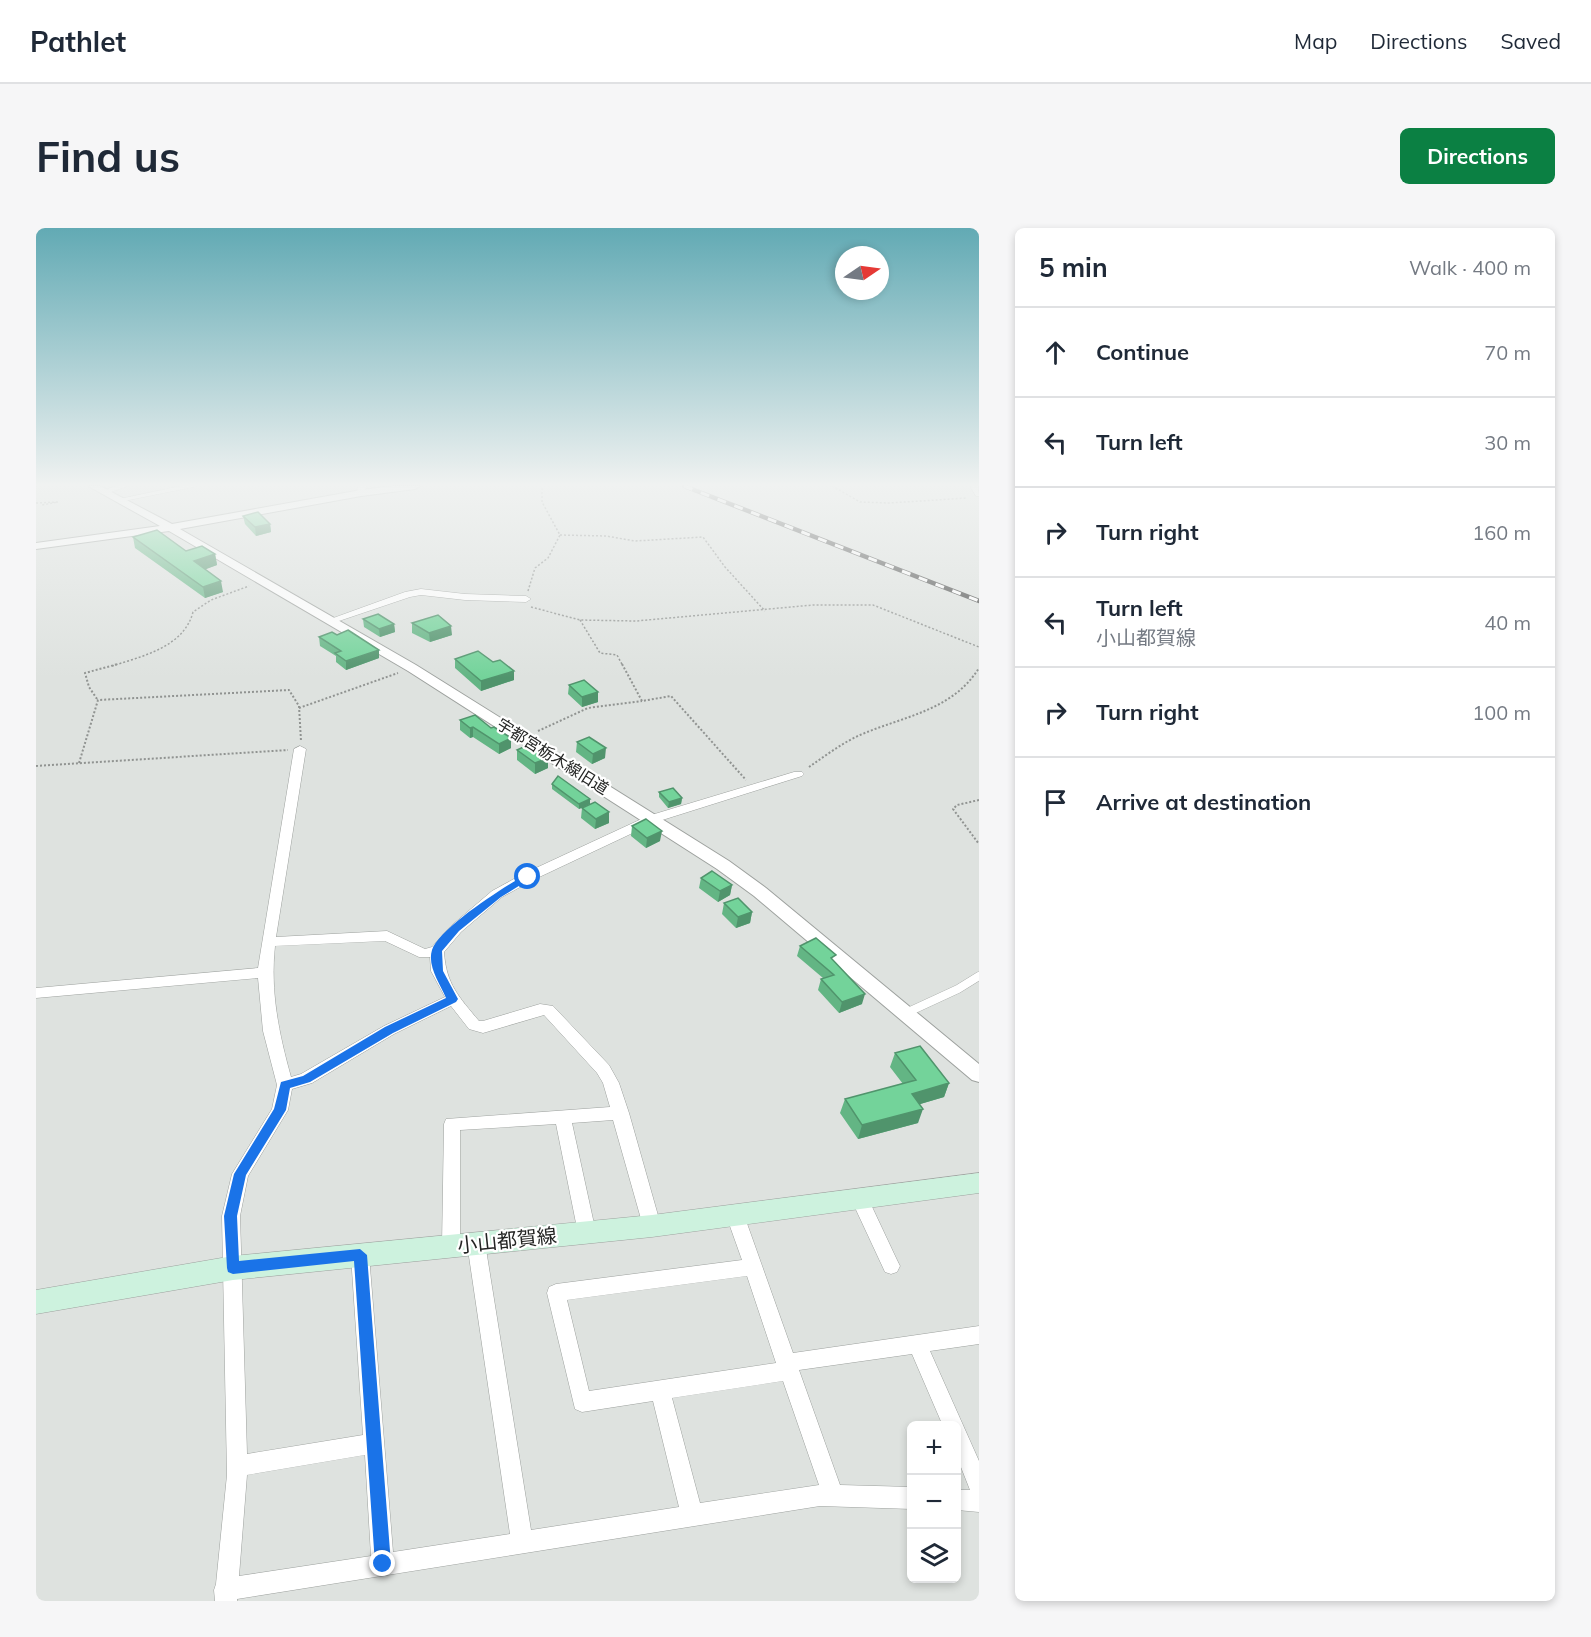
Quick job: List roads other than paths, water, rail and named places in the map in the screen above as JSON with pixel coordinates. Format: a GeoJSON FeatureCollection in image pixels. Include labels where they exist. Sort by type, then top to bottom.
{"type":"FeatureCollection","features":[{"type":"Feature","properties":{"kind":"main road","name":"小山都賀線"},"geometry":{"type":"LineString","coordinates":[[36,1302],[233,1268],[652,1226],[979,1183]]}},
{"type":"Feature","properties":{"kind":"street","name":"宇都宮栃木線旧道"},"geometry":{"type":"LineString","coordinates":[[208,550],[412,668],[652,819],[760,892],[979,1075]]}},
{"type":"Feature","properties":{"kind":"street"},"geometry":{"type":"LineString","coordinates":[[330,621],[420,592],[454,597],[526,599]]}},
{"type":"Feature","properties":{"kind":"street"},"geometry":{"type":"LineString","coordinates":[[300,749],[265,972],[272,1031],[285,1085],[280,1110],[240,1174],[231,1216],[237,1466],[225,1595],[383,1564],[820,1495],[907,1498]]}},
{"type":"Feature","properties":{"kind":"street"},"geometry":{"type":"LineString","coordinates":[[268,942],[387,936],[424,954],[437,951],[456,929],[497,894],[528,877],[652,819],[798,774]]}},
{"type":"Feature","properties":{"kind":"street"},"geometry":{"type":"LineString","coordinates":[[437,951],[438,971],[453,999],[474,1025],[483,1027],[540,1009],[548,1010],[603,1069],[611,1083],[621,1113],[652,1226]]}},
{"type":"Feature","properties":{"kind":"street"},"geometry":{"type":"LineString","coordinates":[[36,993],[265,972]]}},
{"type":"Feature","properties":{"kind":"street"},"geometry":{"type":"LineString","coordinates":[[285,1085],[306,1079],[389,1030],[453,999]]}},
{"type":"Feature","properties":{"kind":"street"},"geometry":{"type":"LineString","coordinates":[[451,1246],[452,1124],[621,1113]]}},
{"type":"Feature","properties":{"kind":"street"},"geometry":{"type":"LineString","coordinates":[[562,1116],[587,1233]]}},
{"type":"Feature","properties":{"kind":"street"},"geometry":{"type":"LineString","coordinates":[[860,1199],[891,1266]]}},
{"type":"Feature","properties":{"kind":"street"},"geometry":{"type":"LineString","coordinates":[[735,1215],[833,1495]]}},
{"type":"Feature","properties":{"kind":"street"},"geometry":{"type":"LineString","coordinates":[[476,1244],[522,1541]]}},
{"type":"Feature","properties":{"kind":"street"},"geometry":{"type":"LineString","coordinates":[[360,1255],[383,1564]]}},
{"type":"Feature","properties":{"kind":"street"},"geometry":{"type":"LineString","coordinates":[[753,1267],[556,1293],[582,1402],[979,1335]]}},
{"type":"Feature","properties":{"kind":"street"},"geometry":{"type":"LineString","coordinates":[[917,1344],[951,1421]]}},
{"type":"Feature","properties":{"kind":"street"},"geometry":{"type":"LineString","coordinates":[[660,1390],[692,1515]]}},
{"type":"Feature","properties":{"kind":"street"},"geometry":{"type":"LineString","coordinates":[[237,1466],[374,1443]]}},
{"type":"Feature","properties":{"kind":"street"},"geometry":{"type":"LineString","coordinates":[[961,1443],[979,1486]]}},
{"type":"Feature","properties":{"kind":"street"},"geometry":{"type":"LineString","coordinates":[[961,1500],[979,1501]]}},
{"type":"Feature","properties":{"kind":"lane"},"geometry":{"type":"LineString","coordinates":[[905,1013],[958,989],[979,976]]}},
{"type":"Feature","properties":{"kind":"railway"},"geometry":{"type":"LineString","coordinates":[[848,550],[979,601]]}}]}
